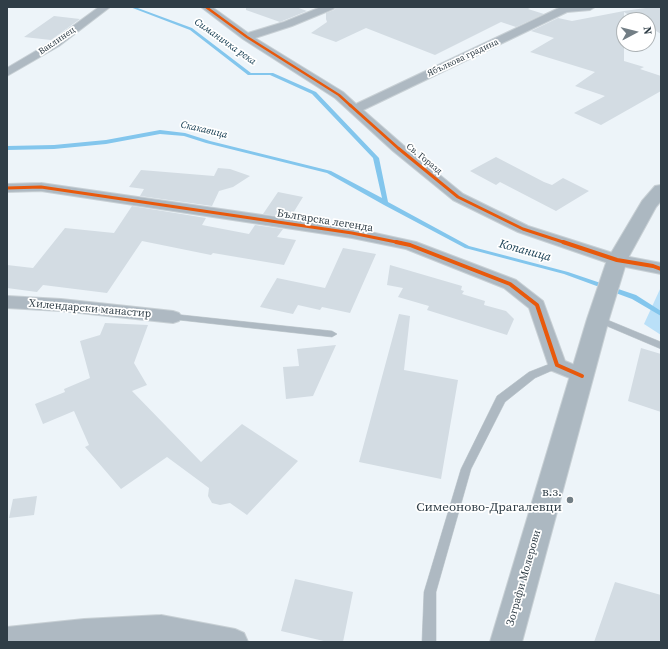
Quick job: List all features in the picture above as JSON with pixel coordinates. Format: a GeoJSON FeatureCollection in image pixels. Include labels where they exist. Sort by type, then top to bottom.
{"type":"FeatureCollection","features":[{"type":"Feature","properties":{"kind":"street","name":"Ваклинец"},"geometry":{"type":"LineString","coordinates":[[7,73],[55,44],[105,7]]}},
{"type":"Feature","properties":{"kind":"street","name":"Св. Горазд"},"geometry":{"type":"LineString","coordinates":[[206,7],[247,37],[339,95],[398,148],[458,197],[523,229],[615,266],[653,266],[661,269]]}},
{"type":"Feature","properties":{"kind":"street"},"geometry":{"type":"LineString","coordinates":[[247,37],[288,24],[330,7]]}},
{"type":"Feature","properties":{"kind":"street"},"geometry":{"type":"LineString","coordinates":[[568,8],[590,7]]}},
{"type":"Feature","properties":{"kind":"street","name":"Ябълкова градина"},"geometry":{"type":"LineString","coordinates":[[356,109],[568,8]]}},
{"type":"Feature","properties":{"kind":"street","name":"Българска легенда"},"geometry":{"type":"LineString","coordinates":[[7,188],[41,187],[352,233],[410,245],[510,284],[537,305],[557,364]]}},
{"type":"Feature","properties":{"kind":"street","name":"Зографи Молерови"},"geometry":{"type":"LineString","coordinates":[[506,642],[600,312],[615,266],[648,205],[661,190]]}},
{"type":"Feature","properties":{"kind":"street","name":"Хилендарски манастир"},"geometry":{"type":"LineString","coordinates":[[7,302],[60,305],[173,316]]}},
{"type":"Feature","properties":{"kind":"street"},"geometry":{"type":"LineString","coordinates":[[557,364],[582,376]]}},
{"type":"Feature","properties":{"kind":"street"},"geometry":{"type":"LineString","coordinates":[[7,640],[84,632],[161,628],[235,642]]}},
{"type":"Feature","properties":{"kind":"lane"},"geometry":{"type":"LineString","coordinates":[[600,312],[661,346]]}},
{"type":"Feature","properties":{"kind":"lane"},"geometry":{"type":"LineString","coordinates":[[173,316],[332,334]]}},
{"type":"Feature","properties":{"kind":"lane"},"geometry":{"type":"LineString","coordinates":[[429,642],[430,592],[466,469],[501,399],[532,375],[557,364]]}},
{"type":"Feature","properties":{"kind":"shaded area"},"geometry":{"type":"Polygon","coordinates":[[[661,287],[661,335],[644,324],[661,287]]]}},
{"type":"Feature","properties":{"kind":"building"},"geometry":{"type":"Polygon","coordinates":[[[246,7],[296,7],[307,11],[280,22],[246,10],[246,7]]]}},
{"type":"Feature","properties":{"kind":"building"},"geometry":{"type":"Polygon","coordinates":[[[336,7],[532,7],[528,9],[544,14],[516,27],[501,22],[435,55],[366,28],[336,42],[311,33],[327,22],[326,13],[334,10],[336,7]]]}},
{"type":"Feature","properties":{"kind":"building"},"geometry":{"type":"Polygon","coordinates":[[[661,7],[661,34],[656,31],[656,12],[619,12],[661,7]]]}},
{"type":"Feature","properties":{"kind":"building"},"geometry":{"type":"Polygon","coordinates":[[[616,13],[616,52],[624,52],[624,61],[644,67],[640,69],[661,76],[661,91],[601,125],[574,113],[605,96],[575,86],[595,72],[530,52],[554,38],[531,31],[558,18],[572,21],[616,13]]]}},
{"type":"Feature","properties":{"kind":"building"},"geometry":{"type":"Polygon","coordinates":[[[54,16],[80,19],[51,40],[24,37],[54,16]]]}},
{"type":"Feature","properties":{"kind":"building"},"geometry":{"type":"Polygon","coordinates":[[[496,157],[552,185],[563,178],[589,191],[556,211],[500,182],[496,185],[470,171],[496,157]]]}},
{"type":"Feature","properties":{"kind":"building"},"geometry":{"type":"Polygon","coordinates":[[[218,168],[230,169],[250,176],[233,187],[219,191],[212,206],[140,196],[144,189],[129,187],[141,170],[214,176],[218,168]]]}},
{"type":"Feature","properties":{"kind":"building"},"geometry":{"type":"Polygon","coordinates":[[[278,192],[303,197],[290,218],[263,214],[278,192]]]}},
{"type":"Feature","properties":{"kind":"building"},"geometry":{"type":"Polygon","coordinates":[[[132,206],[206,218],[202,225],[249,234],[255,225],[283,229],[277,237],[296,240],[284,265],[213,253],[211,255],[142,241],[107,293],[43,285],[37,292],[7,288],[7,265],[33,268],[65,228],[114,233],[132,206]]]}},
{"type":"Feature","properties":{"kind":"building"},"geometry":{"type":"Polygon","coordinates":[[[343,248],[376,254],[350,313],[322,307],[320,310],[298,305],[293,314],[260,307],[277,278],[325,288],[343,248]]]}},
{"type":"Feature","properties":{"kind":"building"},"geometry":{"type":"Polygon","coordinates":[[[390,265],[462,286],[461,290],[464,291],[462,294],[485,301],[484,305],[506,311],[514,319],[507,335],[427,310],[429,306],[398,297],[403,288],[387,285],[390,265]]]}},
{"type":"Feature","properties":{"kind":"building"},"geometry":{"type":"Polygon","coordinates":[[[399,314],[410,316],[404,370],[458,380],[441,479],[359,462],[399,314]]]}},
{"type":"Feature","properties":{"kind":"building"},"geometry":{"type":"Polygon","coordinates":[[[105,323],[148,325],[134,363],[147,385],[132,391],[201,462],[242,424],[298,461],[247,515],[230,503],[220,505],[212,503],[208,496],[209,488],[167,457],[121,489],[85,447],[89,445],[74,411],[43,424],[35,404],[65,392],[64,389],[90,378],[80,341],[100,335],[105,323]]]}},
{"type":"Feature","properties":{"kind":"building"},"geometry":{"type":"Polygon","coordinates":[[[336,345],[313,396],[286,399],[283,367],[299,366],[297,349],[336,345]]]}},
{"type":"Feature","properties":{"kind":"building"},"geometry":{"type":"Polygon","coordinates":[[[641,348],[661,354],[661,412],[628,401],[641,348]]]}},
{"type":"Feature","properties":{"kind":"building"},"geometry":{"type":"Polygon","coordinates":[[[37,496],[34,515],[9,518],[13,499],[37,496]]]}},
{"type":"Feature","properties":{"kind":"building"},"geometry":{"type":"Polygon","coordinates":[[[295,579],[353,592],[343,642],[328,642],[281,631],[295,579]]]}},
{"type":"Feature","properties":{"kind":"building"},"geometry":{"type":"Polygon","coordinates":[[[615,582],[661,595],[661,642],[594,642],[615,582]]]}},
{"type":"Feature","properties":{"kind":"waterway","name":"Симаничка река"},"geometry":{"type":"LineString","coordinates":[[132,7],[191,29],[250,74],[271,74],[314,93],[376,158],[386,203]]}},
{"type":"Feature","properties":{"kind":"waterway","name":"Скакавица"},"geometry":{"type":"LineString","coordinates":[[7,148],[54,147],[106,142],[160,132],[185,135],[329,172],[386,203]]}},
{"type":"Feature","properties":{"kind":"waterway","name":"Копаница"},"geometry":{"type":"LineString","coordinates":[[386,203],[467,247],[566,273],[634,297],[661,314]]}},
{"type":"Feature","properties":{"kind":"cycle path"},"geometry":{"type":"LineString","coordinates":[[206,7],[247,37],[339,95],[398,148],[458,197],[523,229],[617,260],[653,266],[661,269]]}},
{"type":"Feature","properties":{"kind":"cycle path"},"geometry":{"type":"LineString","coordinates":[[7,188],[41,187],[352,233],[410,245],[510,284],[537,305],[557,365],[582,376]]}},
{"type":"Feature","properties":{"kind":"place","name":"в.з. Симеоново-Драгалевци"},"geometry":{"type":"Point","coordinates":[570,500]}}]}
